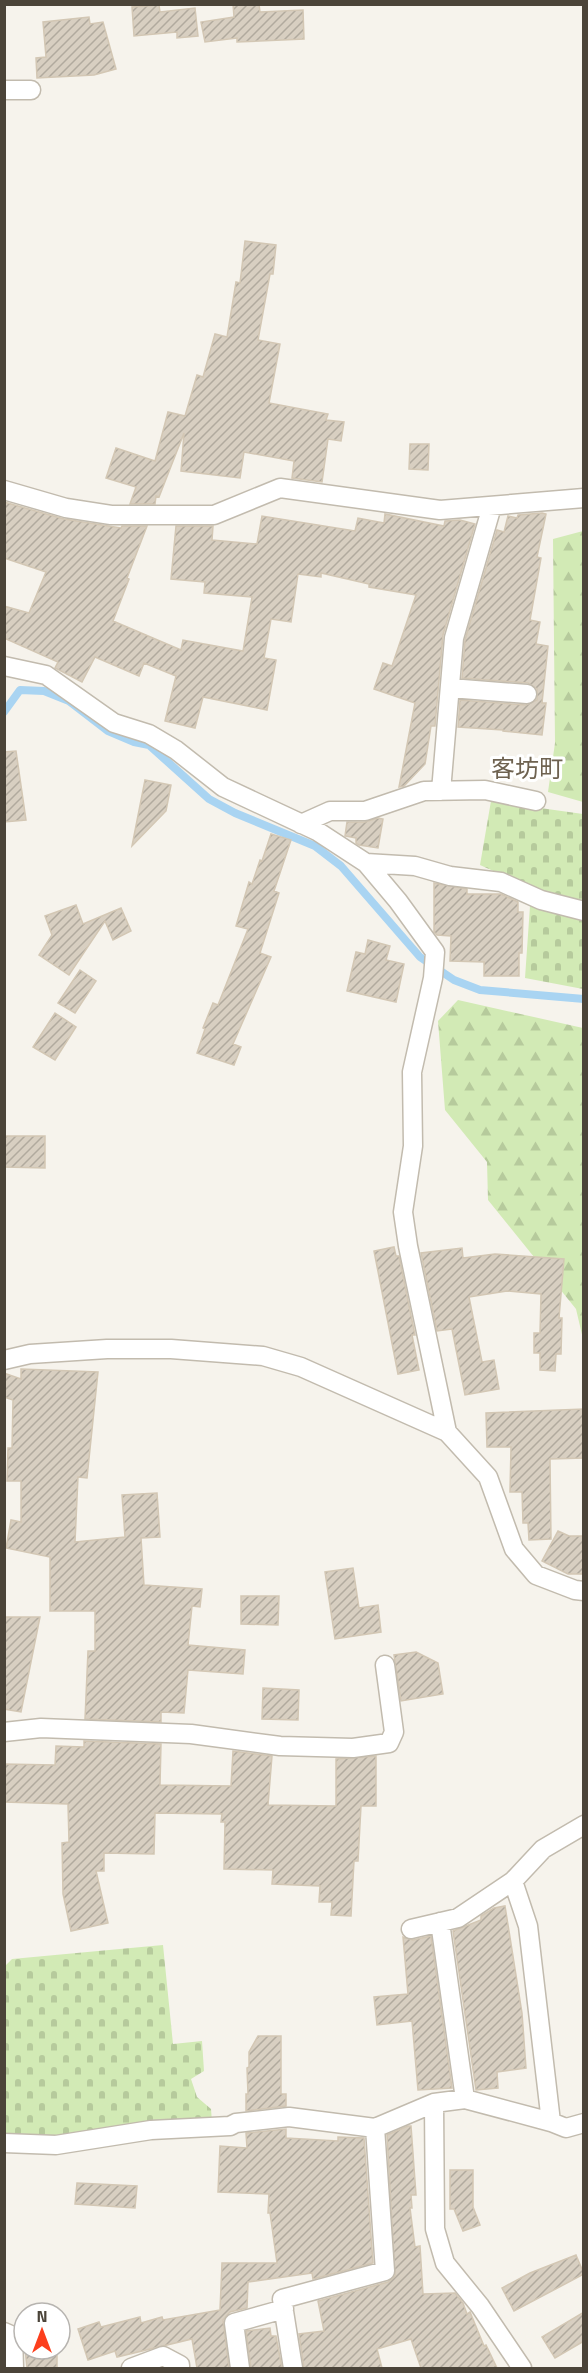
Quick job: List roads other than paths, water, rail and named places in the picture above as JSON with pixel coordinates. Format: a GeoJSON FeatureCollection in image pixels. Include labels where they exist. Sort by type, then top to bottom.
{"type":"FeatureCollection","features":[{"type":"Feature","properties":{"kind":"street"},"geometry":{"type":"LineString","coordinates":[[4,90],[31,90]]}},
{"type":"Feature","properties":{"kind":"street"},"geometry":{"type":"LineString","coordinates":[[4,490],[66,508],[111,515],[214,515],[280,488],[440,510],[584,498]]}},
{"type":"Feature","properties":{"kind":"street"},"geometry":{"type":"LineString","coordinates":[[441,791],[454,638],[492,506]]}},
{"type":"Feature","properties":{"kind":"street"},"geometry":{"type":"LineString","coordinates":[[4,666],[46,675],[114,723],[149,734],[176,750],[223,787],[317,831],[366,863],[398,901],[435,952],[433,978],[412,1072],[413,1146],[403,1212],[447,1432]]}},
{"type":"Feature","properties":{"kind":"street"},"geometry":{"type":"LineString","coordinates":[[450,688],[527,694]]}},
{"type":"Feature","properties":{"kind":"street"},"geometry":{"type":"LineString","coordinates":[[302,824],[330,811],[365,811],[424,791],[485,790],[536,801]]}},
{"type":"Feature","properties":{"kind":"street"},"geometry":{"type":"LineString","coordinates":[[366,863],[415,866],[450,876],[501,882],[541,900],[584,911]]}},
{"type":"Feature","properties":{"kind":"street"},"geometry":{"type":"LineString","coordinates":[[4,1360],[30,1354],[107,1349],[171,1349],[263,1356],[301,1367],[447,1432],[488,1477],[514,1549],[536,1575],[584,1591]]}},
{"type":"Feature","properties":{"kind":"street"},"geometry":{"type":"LineString","coordinates":[[4,1732],[41,1728],[191,1734],[280,1746],[353,1748],[389,1743],[394,1732],[386,1665]]}},
{"type":"Feature","properties":{"kind":"street"},"geometry":{"type":"LineString","coordinates":[[411,1929],[458,1918],[513,1881],[543,1849],[584,1825]]}},
{"type":"Feature","properties":{"kind":"street"},"geometry":{"type":"LineString","coordinates":[[513,1881],[528,1926],[551,2122]]}},
{"type":"Feature","properties":{"kind":"street"},"geometry":{"type":"LineString","coordinates":[[440,1922],[465,2099]]}},
{"type":"Feature","properties":{"kind":"street"},"geometry":{"type":"LineString","coordinates":[[4,2143],[56,2145],[151,2130],[230,2126],[236,2123],[289,2117],[375,2128],[434,2103],[465,2099],[566,2128],[584,2123]]}},
{"type":"Feature","properties":{"kind":"street"},"geometry":{"type":"LineString","coordinates":[[434,2103],[435,2229],[445,2263],[480,2306],[522,2368]]}},
{"type":"Feature","properties":{"kind":"street"},"geometry":{"type":"LineString","coordinates":[[293,2368],[282,2299],[385,2271],[375,2128]]}},
{"type":"Feature","properties":{"kind":"street"},"geometry":{"type":"LineString","coordinates":[[240,2368],[234,2323],[284,2309]]}},
{"type":"Feature","properties":{"kind":"street"},"geometry":{"type":"LineString","coordinates":[[4,2332],[13,2336],[14,2368]]}},
{"type":"Feature","properties":{"kind":"street"},"geometry":{"type":"LineString","coordinates":[[131,2368],[164,2356],[180,2365],[180,2368]]}},
{"type":"Feature","properties":{"kind":"waterway"},"geometry":{"type":"LineString","coordinates":[[4,712],[20,690],[44,691],[69,701],[108,731],[134,742],[149,745],[209,799],[235,813],[315,846],[341,866],[420,957],[454,980],[480,990],[584,999]]}},
{"type":"Feature","properties":{"kind":"district","name":"客坊町"},"geometry":{"type":"Point","coordinates":[527,768]}}]}
